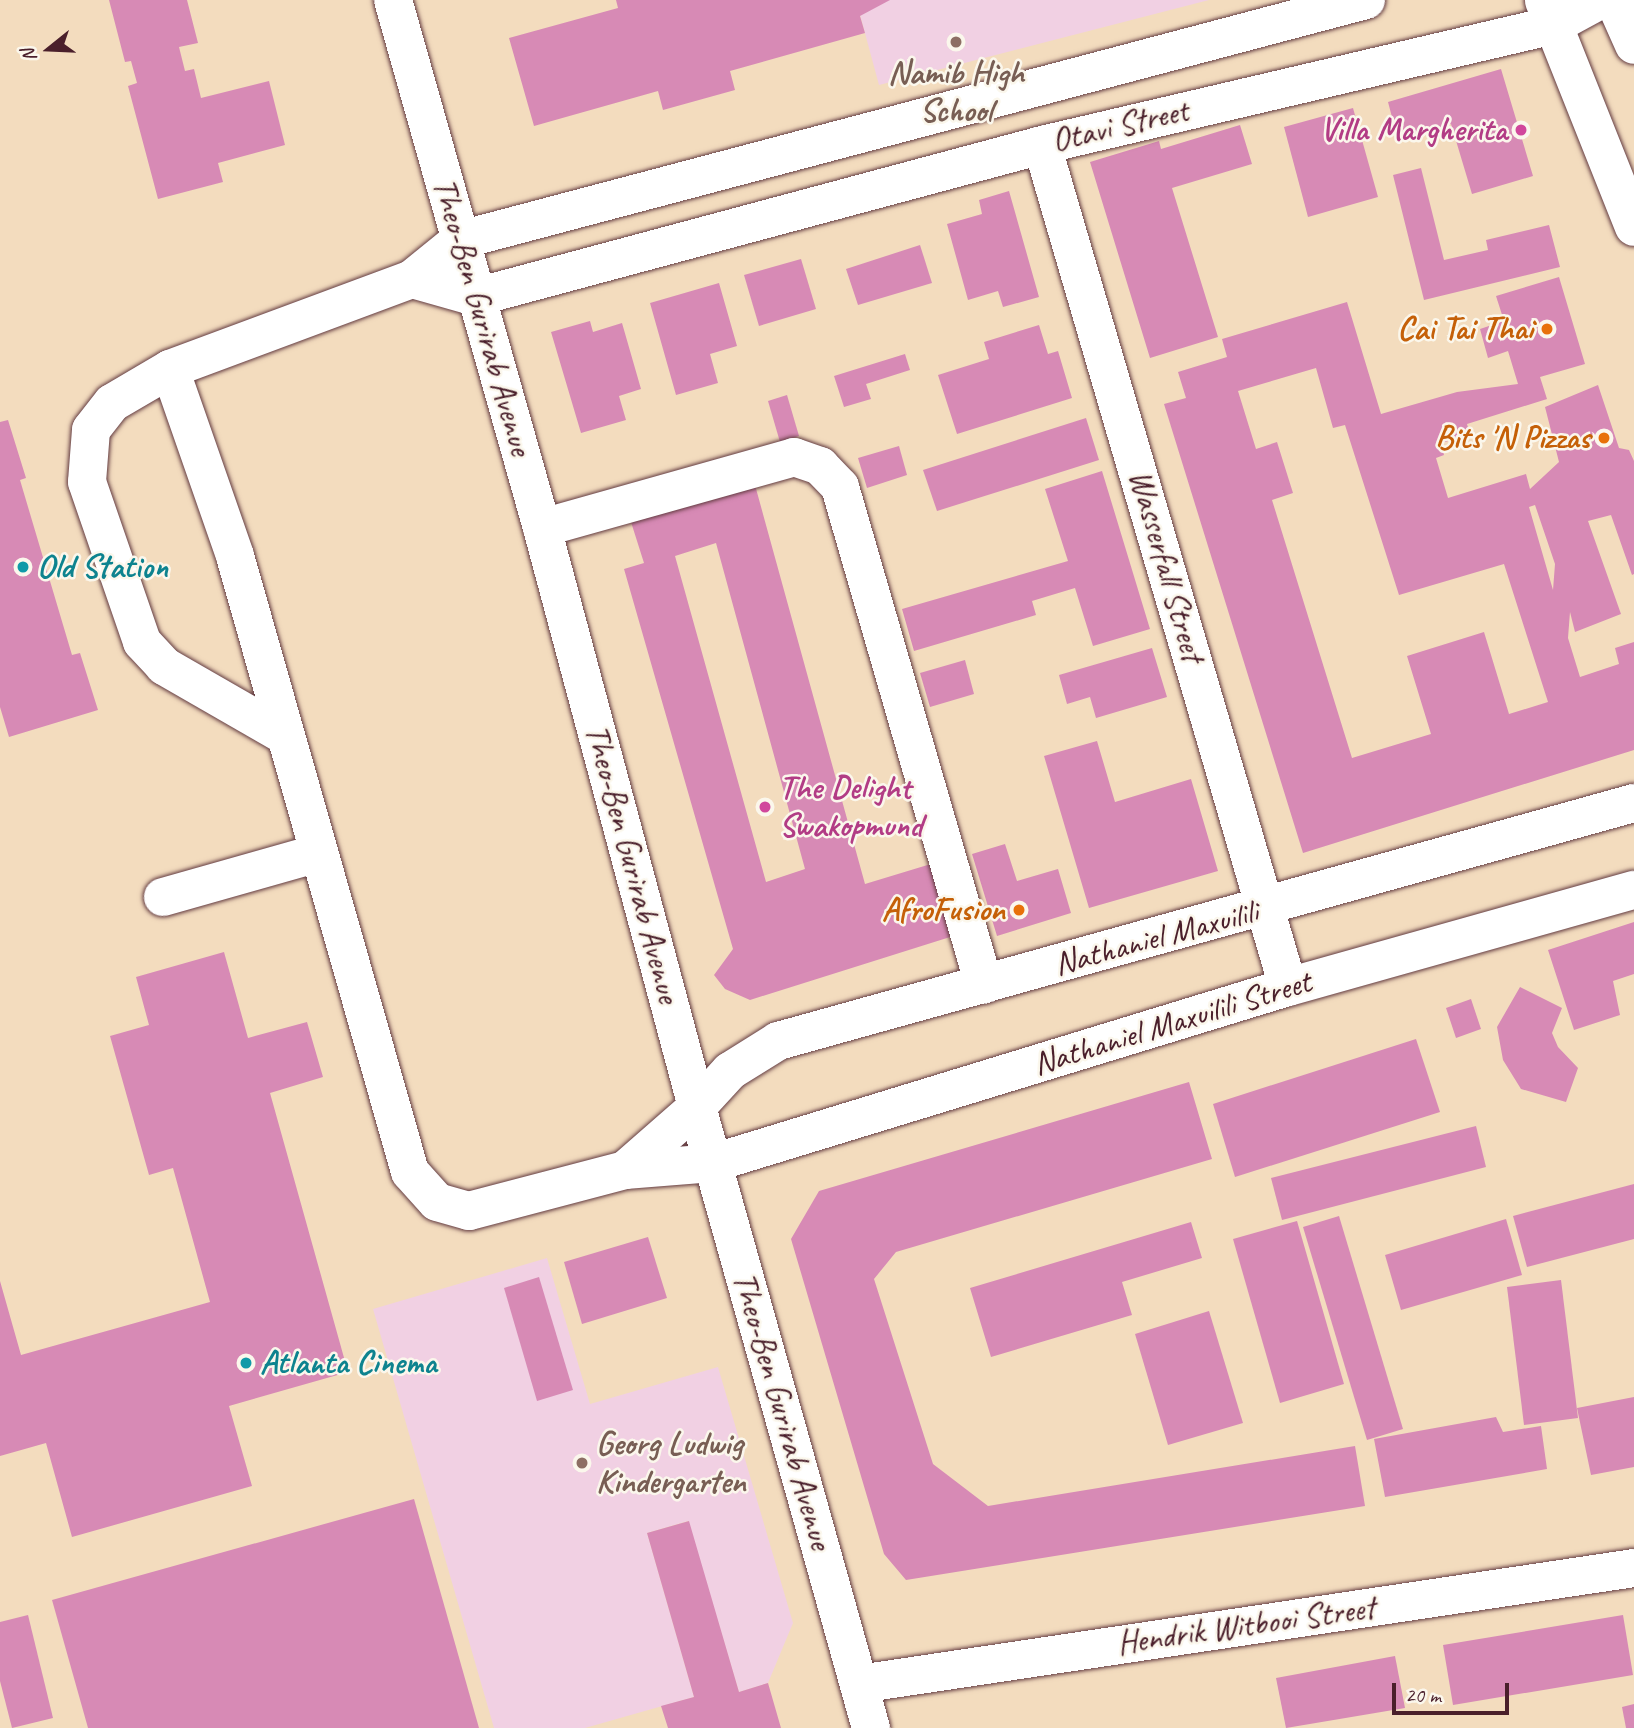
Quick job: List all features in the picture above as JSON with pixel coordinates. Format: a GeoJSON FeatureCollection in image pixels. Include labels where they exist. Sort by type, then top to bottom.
{"type":"FeatureCollection","features":[{"type":"Feature","properties":{"kind":"street","name":"Theo-Ben Gurirab Avenue"},"geometry":{"type":"LineString","coordinates":[[393,0],[542,528],[697,1107],[871,1728]]}},
{"type":"Feature","properties":{"kind":"street","name":"Otavi Street"},"geometry":{"type":"LineString","coordinates":[[460,240],[1366,0]]}},
{"type":"Feature","properties":{"kind":"street","name":"Otavi Street"},"geometry":{"type":"LineString","coordinates":[[476,297],[1042,145],[1600,0]]}},
{"type":"Feature","properties":{"kind":"street"},"geometry":{"type":"LineString","coordinates":[[1614,0],[1634,45]]}},
{"type":"Feature","properties":{"kind":"street"},"geometry":{"type":"LineString","coordinates":[[1549,12],[1634,227]]}},
{"type":"Feature","properties":{"kind":"street","name":"Wasserfall Street"},"geometry":{"type":"LineString","coordinates":[[1042,145],[1288,987]]}},
{"type":"Feature","properties":{"kind":"street"},"geometry":{"type":"LineString","coordinates":[[284,734],[164,666],[142,642],[87,482],[91,430],[112,403],[170,369],[412,279],[460,240]]}},
{"type":"Feature","properties":{"kind":"street"},"geometry":{"type":"LineString","coordinates":[[412,279],[476,297]]}},
{"type":"Feature","properties":{"kind":"street","name":"Nathaniel Maxuilili Street"},"geometry":{"type":"LineString","coordinates":[[170,369],[235,556],[410,1172],[437,1202],[469,1210],[625,1170],[713,1163],[1288,987],[1634,890]]}},
{"type":"Feature","properties":{"kind":"street"},"geometry":{"type":"LineString","coordinates":[[542,528],[794,457],[820,466],[840,487],[984,985]]}},
{"type":"Feature","properties":{"kind":"street","name":"Nathaniel Maxuilili"},"geometry":{"type":"LineString","coordinates":[[625,1170],[697,1107],[730,1071],[778,1041],[1634,803]]}},
{"type":"Feature","properties":{"kind":"street"},"geometry":{"type":"LineString","coordinates":[[163,897],[318,853]]}},
{"type":"Feature","properties":{"kind":"street","name":"Hendrik Witbooi Street"},"geometry":{"type":"LineString","coordinates":[[859,1684],[1634,1568]]}},
{"type":"Feature","properties":{"kind":"shaded area","name":"Namib High School"},"geometry":{"type":"Polygon","coordinates":[[[856,0],[1209,0],[879,85],[856,0]]]}},
{"type":"Feature","properties":{"kind":"shaded area","name":"Georg Ludwig Kindergarten"},"geometry":{"type":"Polygon","coordinates":[[[547,1258],[590,1404],[718,1367],[793,1623],[768,1683],[739,1692],[688,1521],[647,1533],[694,1697],[585,1728],[494,1728],[373,1309],[547,1258]]]}},
{"type":"Feature","properties":{"kind":"building"},"geometry":{"type":"Polygon","coordinates":[[[109,0],[187,0],[198,43],[179,47],[185,71],[194,69],[201,98],[269,81],[285,145],[218,163],[223,182],[158,199],[128,86],[137,83],[131,61],[125,62],[109,0]]]}},
{"type":"Feature","properties":{"kind":"building"},"geometry":{"type":"Polygon","coordinates":[[[616,0],[890,0],[860,16],[865,33],[730,71],[735,90],[663,110],[658,91],[534,126],[509,38],[618,8],[616,0]]]}},
{"type":"Feature","properties":{"kind":"building","name":"Villa Margherita"},"geometry":{"type":"Polygon","coordinates":[[[1501,69],[1533,176],[1472,194],[1451,124],[1398,140],[1388,102],[1501,69]]]}},
{"type":"Feature","properties":{"kind":"building"},"geometry":{"type":"Polygon","coordinates":[[[1353,108],[1378,197],[1308,217],[1284,127],[1353,108]]]}},
{"type":"Feature","properties":{"kind":"building"},"geometry":{"type":"Polygon","coordinates":[[[1240,125],[1252,164],[1172,188],[1218,337],[1150,358],[1090,162],[1159,141],[1161,149],[1240,125]]]}},
{"type":"Feature","properties":{"kind":"building"},"geometry":{"type":"Polygon","coordinates":[[[1421,168],[1444,260],[1488,250],[1486,240],[1549,225],[1560,267],[1424,300],[1393,175],[1421,168]]]}},
{"type":"Feature","properties":{"kind":"building"},"geometry":{"type":"Polygon","coordinates":[[[1009,191],[1039,297],[1003,307],[998,291],[968,300],[947,224],[982,214],[979,200],[1009,191]]]}},
{"type":"Feature","properties":{"kind":"building"},"geometry":{"type":"Polygon","coordinates":[[[920,245],[932,283],[858,305],[846,269],[920,245]]]}},
{"type":"Feature","properties":{"kind":"building"},"geometry":{"type":"Polygon","coordinates":[[[801,259],[816,309],[759,326],[744,275],[801,259]]]}},
{"type":"Feature","properties":{"kind":"building"},"geometry":{"type":"Polygon","coordinates":[[[1559,277],[1585,364],[1540,377],[1547,399],[1467,424],[1470,435],[1441,443],[1444,455],[1436,458],[1448,498],[1526,474],[1530,489],[1559,462],[1545,407],[1598,385],[1619,448],[1629,450],[1634,461],[1634,574],[1632,575],[1611,515],[1588,521],[1621,614],[1575,632],[1570,612],[1568,638],[1580,677],[1619,664],[1615,648],[1634,642],[1634,750],[1303,853],[1164,404],[1186,398],[1178,372],[1227,357],[1222,339],[1347,302],[1381,414],[1457,392],[1518,384],[1508,351],[1488,358],[1480,329],[1504,321],[1496,296],[1559,277]],[[1316,368],[1238,391],[1256,449],[1277,442],[1293,493],[1272,500],[1352,758],[1431,734],[1407,656],[1484,632],[1509,714],[1548,702],[1504,564],[1399,595],[1345,425],[1333,428],[1316,368]],[[1535,505],[1529,507],[1553,590],[1555,564],[1535,505]]]}},
{"type":"Feature","properties":{"kind":"building"},"geometry":{"type":"Polygon","coordinates":[[[719,283],[737,346],[710,354],[718,383],[676,395],[650,303],[719,283]]]}},
{"type":"Feature","properties":{"kind":"building"},"geometry":{"type":"Polygon","coordinates":[[[590,321],[593,332],[622,323],[641,389],[619,396],[626,420],[581,433],[551,332],[590,321]]]}},
{"type":"Feature","properties":{"kind":"building"},"geometry":{"type":"Polygon","coordinates":[[[1039,325],[1048,354],[1058,351],[1072,398],[957,434],[938,375],[989,359],[984,342],[1039,325]]]}},
{"type":"Feature","properties":{"kind":"building"},"geometry":{"type":"Polygon","coordinates":[[[905,354],[910,370],[866,384],[871,399],[844,407],[834,376],[905,354]]]}},
{"type":"Feature","properties":{"kind":"building"},"geometry":{"type":"Polygon","coordinates":[[[787,395],[799,436],[780,442],[768,401],[787,395]]]}},
{"type":"Feature","properties":{"kind":"building"},"geometry":{"type":"Polygon","coordinates":[[[1086,418],[1099,460],[937,511],[923,470],[1086,418]]]}},
{"type":"Feature","properties":{"kind":"building","name":"Old Station"},"geometry":{"type":"Polygon","coordinates":[[[8,420],[26,478],[20,480],[72,655],[80,653],[98,710],[9,737],[0,707],[0,422],[8,420]]]}},
{"type":"Feature","properties":{"kind":"building"},"geometry":{"type":"Polygon","coordinates":[[[899,446],[907,475],[867,488],[858,458],[899,446]]]}},
{"type":"Feature","properties":{"kind":"building"},"geometry":{"type":"Polygon","coordinates":[[[1102,471],[1150,629],[1093,646],[1075,588],[1032,601],[1036,615],[914,651],[902,609],[1068,561],[1045,489],[1102,471]]]}},
{"type":"Feature","properties":{"kind":"building","name":"The Delight Swakopmund"},"geometry":{"type":"Polygon","coordinates":[[[755,485],[865,884],[944,860],[966,932],[750,1000],[725,989],[714,975],[733,949],[624,569],[644,563],[631,522],[755,485]],[[716,543],[675,556],[766,882],[805,869],[716,543]]]}},
{"type":"Feature","properties":{"kind":"building"},"geometry":{"type":"Polygon","coordinates":[[[1152,648],[1167,697],[1096,718],[1090,697],[1067,704],[1059,675],[1152,648]]]}},
{"type":"Feature","properties":{"kind":"building"},"geometry":{"type":"Polygon","coordinates":[[[965,660],[974,694],[930,707],[920,673],[965,660]]]}},
{"type":"Feature","properties":{"kind":"building"},"geometry":{"type":"Polygon","coordinates":[[[1097,741],[1115,802],[1191,779],[1218,871],[1089,908],[1044,756],[1097,741]]]}},
{"type":"Feature","properties":{"kind":"building"},"geometry":{"type":"Polygon","coordinates":[[[1005,844],[1017,881],[1058,869],[1071,913],[997,936],[972,854],[1005,844]]]}},
{"type":"Feature","properties":{"kind":"building"},"geometry":{"type":"Polygon","coordinates":[[[1634,922],[1634,974],[1613,981],[1620,1015],[1574,1030],[1548,950],[1634,922]]]}},
{"type":"Feature","properties":{"kind":"building"},"geometry":{"type":"Polygon","coordinates":[[[224,952],[248,1038],[307,1022],[323,1077],[270,1093],[348,1372],[229,1406],[252,1486],[72,1537],[46,1443],[0,1456],[0,1281],[21,1355],[210,1302],[173,1168],[149,1175],[110,1036],[149,1025],[136,977],[224,952]]]}},
{"type":"Feature","properties":{"kind":"building"},"geometry":{"type":"Polygon","coordinates":[[[1520,987],[1562,1008],[1552,1033],[1558,1047],[1578,1068],[1566,1102],[1521,1089],[1503,1060],[1497,1027],[1520,987]]]}},
{"type":"Feature","properties":{"kind":"building"},"geometry":{"type":"Polygon","coordinates":[[[1471,999],[1481,1029],[1456,1038],[1446,1008],[1471,999]]]}},
{"type":"Feature","properties":{"kind":"building"},"geometry":{"type":"Polygon","coordinates":[[[1416,1039],[1440,1112],[1235,1177],[1213,1104],[1416,1039]]]}},
{"type":"Feature","properties":{"kind":"building"},"geometry":{"type":"Polygon","coordinates":[[[1189,1082],[1212,1159],[896,1252],[874,1279],[933,1464],[988,1506],[1355,1446],[1365,1506],[906,1580],[884,1554],[791,1239],[819,1191],[1189,1082]]]}},
{"type":"Feature","properties":{"kind":"building"},"geometry":{"type":"Polygon","coordinates":[[[1476,1126],[1486,1167],[1282,1220],[1271,1178],[1476,1126]]]}},
{"type":"Feature","properties":{"kind":"building"},"geometry":{"type":"Polygon","coordinates":[[[1634,1184],[1634,1239],[1527,1267],[1513,1216],[1634,1184]]]}},
{"type":"Feature","properties":{"kind":"building"},"geometry":{"type":"Polygon","coordinates":[[[1339,1216],[1403,1429],[1367,1440],[1303,1227],[1339,1216]]]}},
{"type":"Feature","properties":{"kind":"building"},"geometry":{"type":"Polygon","coordinates":[[[1506,1219],[1522,1275],[1401,1310],[1385,1255],[1506,1219]]]}},
{"type":"Feature","properties":{"kind":"building"},"geometry":{"type":"Polygon","coordinates":[[[1297,1221],[1344,1384],[1280,1403],[1233,1239],[1297,1221]]]}},
{"type":"Feature","properties":{"kind":"building"},"geometry":{"type":"Polygon","coordinates":[[[1191,1222],[1202,1258],[1122,1282],[1132,1315],[991,1357],[970,1288],[1191,1222]]]}},
{"type":"Feature","properties":{"kind":"building"},"geometry":{"type":"Polygon","coordinates":[[[648,1237],[667,1298],[582,1324],[564,1262],[648,1237]]]}},
{"type":"Feature","properties":{"kind":"building"},"geometry":{"type":"Polygon","coordinates":[[[539,1277],[573,1390],[537,1401],[504,1288],[539,1277]]]}},
{"type":"Feature","properties":{"kind":"building"},"geometry":{"type":"Polygon","coordinates":[[[1561,1280],[1578,1418],[1524,1425],[1507,1287],[1561,1280]]]}},
{"type":"Feature","properties":{"kind":"building"},"geometry":{"type":"Polygon","coordinates":[[[1209,1311],[1243,1423],[1168,1445],[1135,1334],[1209,1311]]]}},
{"type":"Feature","properties":{"kind":"building"},"geometry":{"type":"Polygon","coordinates":[[[1634,1397],[1634,1467],[1591,1475],[1577,1408],[1634,1397]]]}},
{"type":"Feature","properties":{"kind":"building"},"geometry":{"type":"Polygon","coordinates":[[[1496,1417],[1503,1432],[1541,1426],[1547,1469],[1385,1497],[1374,1439],[1496,1417]]]}},
{"type":"Feature","properties":{"kind":"building"},"geometry":{"type":"Polygon","coordinates":[[[414,1499],[479,1728],[88,1728],[52,1600],[414,1499]]]}},
{"type":"Feature","properties":{"kind":"building"},"geometry":{"type":"Polygon","coordinates":[[[689,1521],[739,1692],[768,1683],[781,1728],[668,1728],[661,1706],[694,1697],[647,1533],[689,1521]]]}},
{"type":"Feature","properties":{"kind":"building"},"geometry":{"type":"Polygon","coordinates":[[[28,1615],[53,1718],[12,1728],[0,1681],[0,1622],[28,1615]]]}},
{"type":"Feature","properties":{"kind":"building"},"geometry":{"type":"Polygon","coordinates":[[[1623,1615],[1633,1675],[1453,1705],[1443,1645],[1623,1615]]]}},
{"type":"Feature","properties":{"kind":"building"},"geometry":{"type":"Polygon","coordinates":[[[1395,1656],[1405,1708],[1286,1728],[1276,1678],[1395,1656]]]}},
{"type":"Feature","properties":{"kind":"building"},"geometry":{"type":"Polygon","coordinates":[[[1634,1704],[1634,1728],[1626,1728],[1622,1707],[1634,1704]]]}},
{"type":"Feature","properties":{"kind":"place","name":"Namib High School"},"geometry":{"type":"Point","coordinates":[956,42]}},
{"type":"Feature","properties":{"kind":"place","name":"Villa Margherita"},"geometry":{"type":"Point","coordinates":[1521,130]}},
{"type":"Feature","properties":{"kind":"place","name":"Cai Tai Thai"},"geometry":{"type":"Point","coordinates":[1547,329]}},
{"type":"Feature","properties":{"kind":"place","name":"Bits 'N Pizzas"},"geometry":{"type":"Point","coordinates":[1604,438]}},
{"type":"Feature","properties":{"kind":"place","name":"Old Station"},"geometry":{"type":"Point","coordinates":[23,567]}},
{"type":"Feature","properties":{"kind":"place","name":"The Delight Swakopmund"},"geometry":{"type":"Point","coordinates":[765,807]}},
{"type":"Feature","properties":{"kind":"place","name":"AfroFusion"},"geometry":{"type":"Point","coordinates":[1019,910]}},
{"type":"Feature","properties":{"kind":"place","name":"Atlanta Cinema"},"geometry":{"type":"Point","coordinates":[246,1363]}},
{"type":"Feature","properties":{"kind":"place","name":"Georg Ludwig Kindergarten"},"geometry":{"type":"Point","coordinates":[582,1463]}}]}
